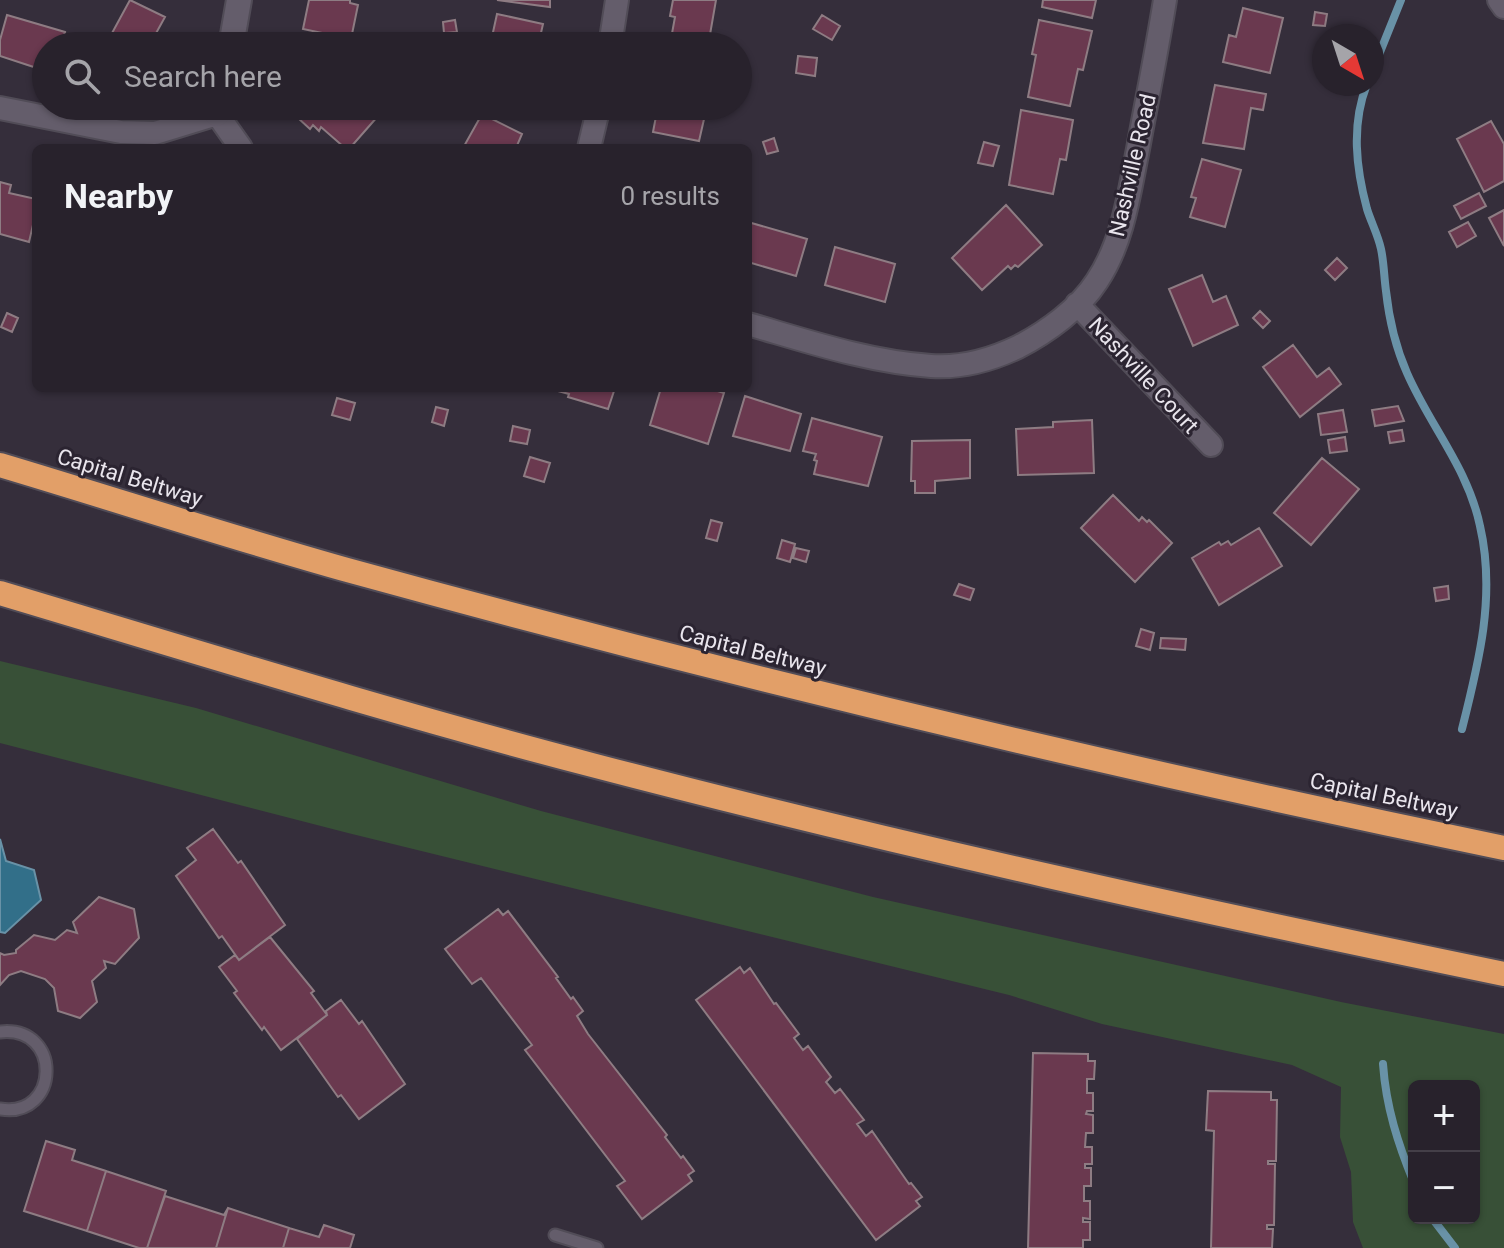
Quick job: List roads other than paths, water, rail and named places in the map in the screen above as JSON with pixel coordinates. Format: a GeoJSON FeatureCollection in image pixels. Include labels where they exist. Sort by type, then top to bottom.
{"type":"FeatureCollection","features":[{"type":"Feature","properties":{"kind":"highway","name":"Capital Beltway"},"geometry":{"type":"LineString","coordinates":[[0,465],[346,570],[645,650],[1108,761],[1504,848]]}},
{"type":"Feature","properties":{"kind":"highway"},"geometry":{"type":"LineString","coordinates":[[0,593],[304,685],[592,765],[1067,879],[1504,974]]}},
{"type":"Feature","properties":{"kind":"street"},"geometry":{"type":"LineString","coordinates":[[233,32],[239,0]]}},
{"type":"Feature","properties":{"kind":"street"},"geometry":{"type":"LineString","coordinates":[[612,32],[617,0]]}},
{"type":"Feature","properties":{"kind":"street","name":"Nashville Road"},"geometry":{"type":"LineString","coordinates":[[752,325],[891,361],[956,366],[987,360],[1030,341],[1077,304],[1097,282],[1123,222],[1165,0]]}},
{"type":"Feature","properties":{"kind":"street"},"geometry":{"type":"LineString","coordinates":[[1499,0],[1504,7]]}},
{"type":"Feature","properties":{"kind":"street"},"geometry":{"type":"LineString","coordinates":[[0,108],[32,114]]}},
{"type":"Feature","properties":{"kind":"street"},"geometry":{"type":"LineString","coordinates":[[66,120],[155,133],[191,120]]}},
{"type":"Feature","properties":{"kind":"street"},"geometry":{"type":"LineString","coordinates":[[224,120],[239,144]]}},
{"type":"Feature","properties":{"kind":"street"},"geometry":{"type":"LineString","coordinates":[[590,144],[596,120]]}},
{"type":"Feature","properties":{"kind":"street","name":"Nashville Court"},"geometry":{"type":"LineString","coordinates":[[1077,304],[1211,445]]}},
{"type":"Feature","properties":{"kind":"lane"},"geometry":{"type":"LineString","coordinates":[[0,1032],[20,1033],[37,1043],[47,1067],[46,1081],[35,1099],[22,1107],[0,1109]]}},
{"type":"Feature","properties":{"kind":"lane"},"geometry":{"type":"LineString","coordinates":[[555,1235],[597,1248]]}},
{"type":"Feature","properties":{"kind":"water"},"geometry":{"type":"Polygon","coordinates":[[[0,839],[6,861],[34,870],[41,900],[5,933],[0,932],[0,839]]]}},
{"type":"Feature","properties":{"kind":"waterway"},"geometry":{"type":"LineString","coordinates":[[1384,42],[1401,0]]}},
{"type":"Feature","properties":{"kind":"waterway"},"geometry":{"type":"LineString","coordinates":[[1363,96],[1357,131],[1360,178],[1381,249],[1394,333],[1416,392],[1467,485],[1485,552],[1483,628],[1462,729]]}},
{"type":"Feature","properties":{"kind":"waterway"},"geometry":{"type":"LineString","coordinates":[[1383,1064],[1394,1125],[1408,1167]]}},
{"type":"Feature","properties":{"kind":"waterway"},"geometry":{"type":"LineString","coordinates":[[1437,1224],[1455,1248]]}}]}
